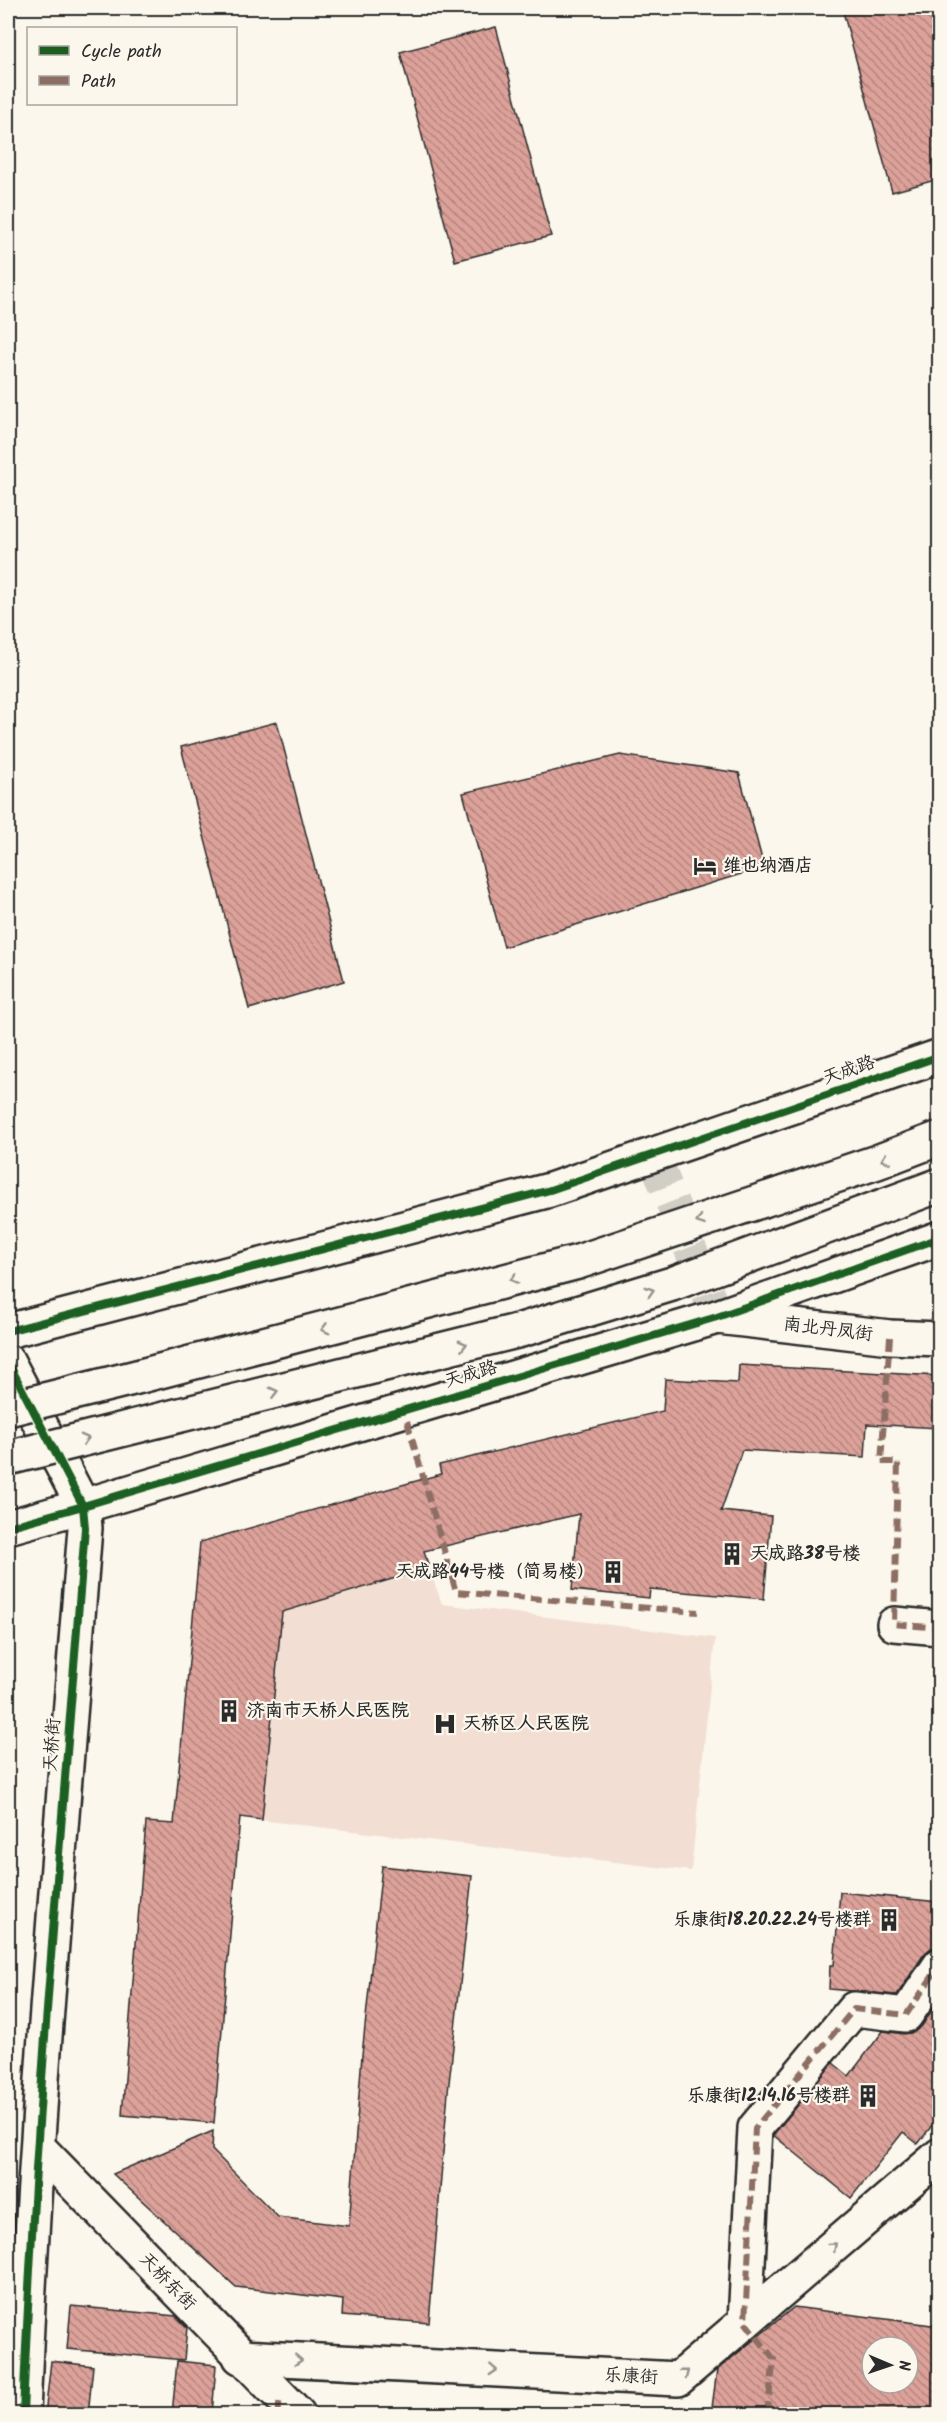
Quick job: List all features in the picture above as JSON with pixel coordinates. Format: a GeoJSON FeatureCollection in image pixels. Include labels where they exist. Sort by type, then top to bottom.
{"type":"FeatureCollection","features":[{"type":"Feature","properties":{"kind":"main road","name":"天成路"},"geometry":{"type":"LineString","coordinates":[[8,1331],[550,1190],[939,1056]]}},
{"type":"Feature","properties":{"kind":"main road"},"geometry":{"type":"LineString","coordinates":[[8,1409],[578,1262],[877,1162],[939,1138]]}},
{"type":"Feature","properties":{"kind":"main road","name":"天成路"},"geometry":{"type":"LineString","coordinates":[[8,1458],[532,1326],[672,1284],[939,1185]]}},
{"type":"Feature","properties":{"kind":"main road","name":"天成路"},"geometry":{"type":"LineString","coordinates":[[8,1527],[717,1317],[939,1238]]}},
{"type":"Feature","properties":{"kind":"main road","name":"南北丹凤街"},"geometry":{"type":"LineString","coordinates":[[717,1317],[890,1338],[939,1339]]}},
{"type":"Feature","properties":{"kind":"main road","name":"天桥街"},"geometry":{"type":"LineString","coordinates":[[8,1362],[83,1506],[85,1528],[29,2268],[23,2415]]}},
{"type":"Feature","properties":{"kind":"main road"},"geometry":{"type":"LineString","coordinates":[[894,1624],[939,1628]]}},
{"type":"Feature","properties":{"kind":"main road"},"geometry":{"type":"LineString","coordinates":[[745,2322],[756,2128],[854,2009],[906,2015],[939,1965]]}},
{"type":"Feature","properties":{"kind":"main road","name":"天桥东街"},"geometry":{"type":"LineString","coordinates":[[38,2147],[240,2357],[285,2409]]}},
{"type":"Feature","properties":{"kind":"main road","name":"乐康街"},"geometry":{"type":"LineString","coordinates":[[240,2357],[678,2379],[939,2155]]}},
{"type":"Feature","properties":{"kind":"shaded area","name":"天桥区人民医院"},"geometry":{"type":"Polygon","coordinates":[[[407,1483],[429,1568],[442,1604],[715,1638],[691,1871],[176,1810],[200,1542],[407,1483]]]}},
{"type":"Feature","properties":{"kind":"building"},"geometry":{"type":"Polygon","coordinates":[[[842,8],[939,8],[939,179],[892,192],[842,8]]]}},
{"type":"Feature","properties":{"kind":"building"},"geometry":{"type":"Polygon","coordinates":[[[496,27],[551,236],[455,261],[400,52],[496,27]]]}},
{"type":"Feature","properties":{"kind":"building"},"geometry":{"type":"Polygon","coordinates":[[[277,722],[344,981],[249,1009],[181,747],[277,722]]]}},
{"type":"Feature","properties":{"kind":"building"},"geometry":{"type":"Polygon","coordinates":[[[620,755],[739,773],[764,867],[504,947],[463,793],[620,755]]]}},
{"type":"Feature","properties":{"kind":"building"},"geometry":{"type":"Polygon","coordinates":[[[739,1365],[939,1376],[939,1428],[867,1424],[865,1457],[742,1450],[721,1511],[771,1516],[764,1599],[650,1589],[649,1598],[572,1590],[579,1514],[424,1551],[429,1568],[282,1612],[262,1820],[240,1817],[214,2123],[122,2115],[146,1822],[174,1824],[200,1542],[441,1474],[439,1465],[663,1411],[665,1379],[738,1383],[739,1365]]]}},
{"type":"Feature","properties":{"kind":"building"},"geometry":{"type":"Polygon","coordinates":[[[382,1866],[472,1876],[448,2092],[429,2323],[342,2316],[343,2300],[236,2287],[113,2174],[213,2131],[212,2150],[278,2217],[349,2226],[362,2055],[382,1866]]]}},
{"type":"Feature","properties":{"kind":"building","name":"乐康街18.20.22.24号楼群"},"geometry":{"type":"Polygon","coordinates":[[[840,1892],[939,1902],[939,1947],[931,1948],[924,1954],[897,1995],[829,1989],[830,1965],[834,1965],[840,1892]]]}},
{"type":"Feature","properties":{"kind":"building","name":"乐康街12.14.16号楼群"},"geometry":{"type":"Polygon","coordinates":[[[939,1999],[939,2116],[918,2144],[903,2132],[851,2198],[773,2135],[833,2063],[849,2076],[883,2031],[904,2034],[914,2032],[922,2026],[939,1999]]]}},
{"type":"Feature","properties":{"kind":"building"},"geometry":{"type":"Polygon","coordinates":[[[71,2306],[176,2316],[187,2327],[184,2360],[67,2349],[71,2306]]]}},
{"type":"Feature","properties":{"kind":"building"},"geometry":{"type":"Polygon","coordinates":[[[794,2307],[939,2326],[939,2415],[711,2415],[717,2370],[794,2307]]]}},
{"type":"Feature","properties":{"kind":"building"},"geometry":{"type":"Polygon","coordinates":[[[51,2361],[93,2366],[88,2415],[45,2415],[51,2361]]]}},
{"type":"Feature","properties":{"kind":"building"},"geometry":{"type":"Polygon","coordinates":[[[177,2361],[216,2365],[212,2415],[172,2415],[177,2361]]]}},
{"type":"Feature","properties":{"kind":"tunnel"},"geometry":{"type":"LineString","coordinates":[[654,1156],[717,1317]]}},
{"type":"Feature","properties":{"kind":"marked path"},"geometry":{"type":"LineString","coordinates":[[890,1337],[881,1462],[898,1462],[894,1624],[940,1628]]}},
{"type":"Feature","properties":{"kind":"marked path"},"geometry":{"type":"LineString","coordinates":[[407,1421],[456,1592],[698,1612]]}},
{"type":"Feature","properties":{"kind":"marked path"},"geometry":{"type":"LineString","coordinates":[[767,2414],[774,2359],[745,2322],[755,2128],[854,2009],[906,2015],[940,1965]]}},
{"type":"Feature","properties":{"kind":"marked path"},"geometry":{"type":"LineString","coordinates":[[278,2414],[280,2397]]}},
{"type":"Feature","properties":{"kind":"cycle path"},"geometry":{"type":"LineString","coordinates":[[8,1331],[550,1190],[940,1056]]}},
{"type":"Feature","properties":{"kind":"cycle path"},"geometry":{"type":"LineString","coordinates":[[8,1527],[717,1317],[940,1238]]}},
{"type":"Feature","properties":{"kind":"cycle path"},"geometry":{"type":"LineString","coordinates":[[8,1362],[83,1506],[85,1528],[42,2082],[23,2414]]}},
{"type":"Feature","properties":{"kind":"place","name":"维也纳酒店"},"geometry":{"type":"Point","coordinates":[705,866]}},
{"type":"Feature","properties":{"kind":"place","name":"天成路38号楼"},"geometry":{"type":"Point","coordinates":[732,1554]}},
{"type":"Feature","properties":{"kind":"place","name":"天成路44号楼（简易楼）"},"geometry":{"type":"Point","coordinates":[613,1572]}},
{"type":"Feature","properties":{"kind":"place","name":"济南市天桥人民医院"},"geometry":{"type":"Point","coordinates":[229,1711]}},
{"type":"Feature","properties":{"kind":"place","name":"天桥区人民医院"},"geometry":{"type":"Point","coordinates":[445,1724]}},
{"type":"Feature","properties":{"kind":"place","name":"乐康街18.20.22.24号楼群"},"geometry":{"type":"Point","coordinates":[889,1920]}},
{"type":"Feature","properties":{"kind":"place","name":"乐康街12.14.16号楼群"},"geometry":{"type":"Point","coordinates":[868,2096]}}]}
